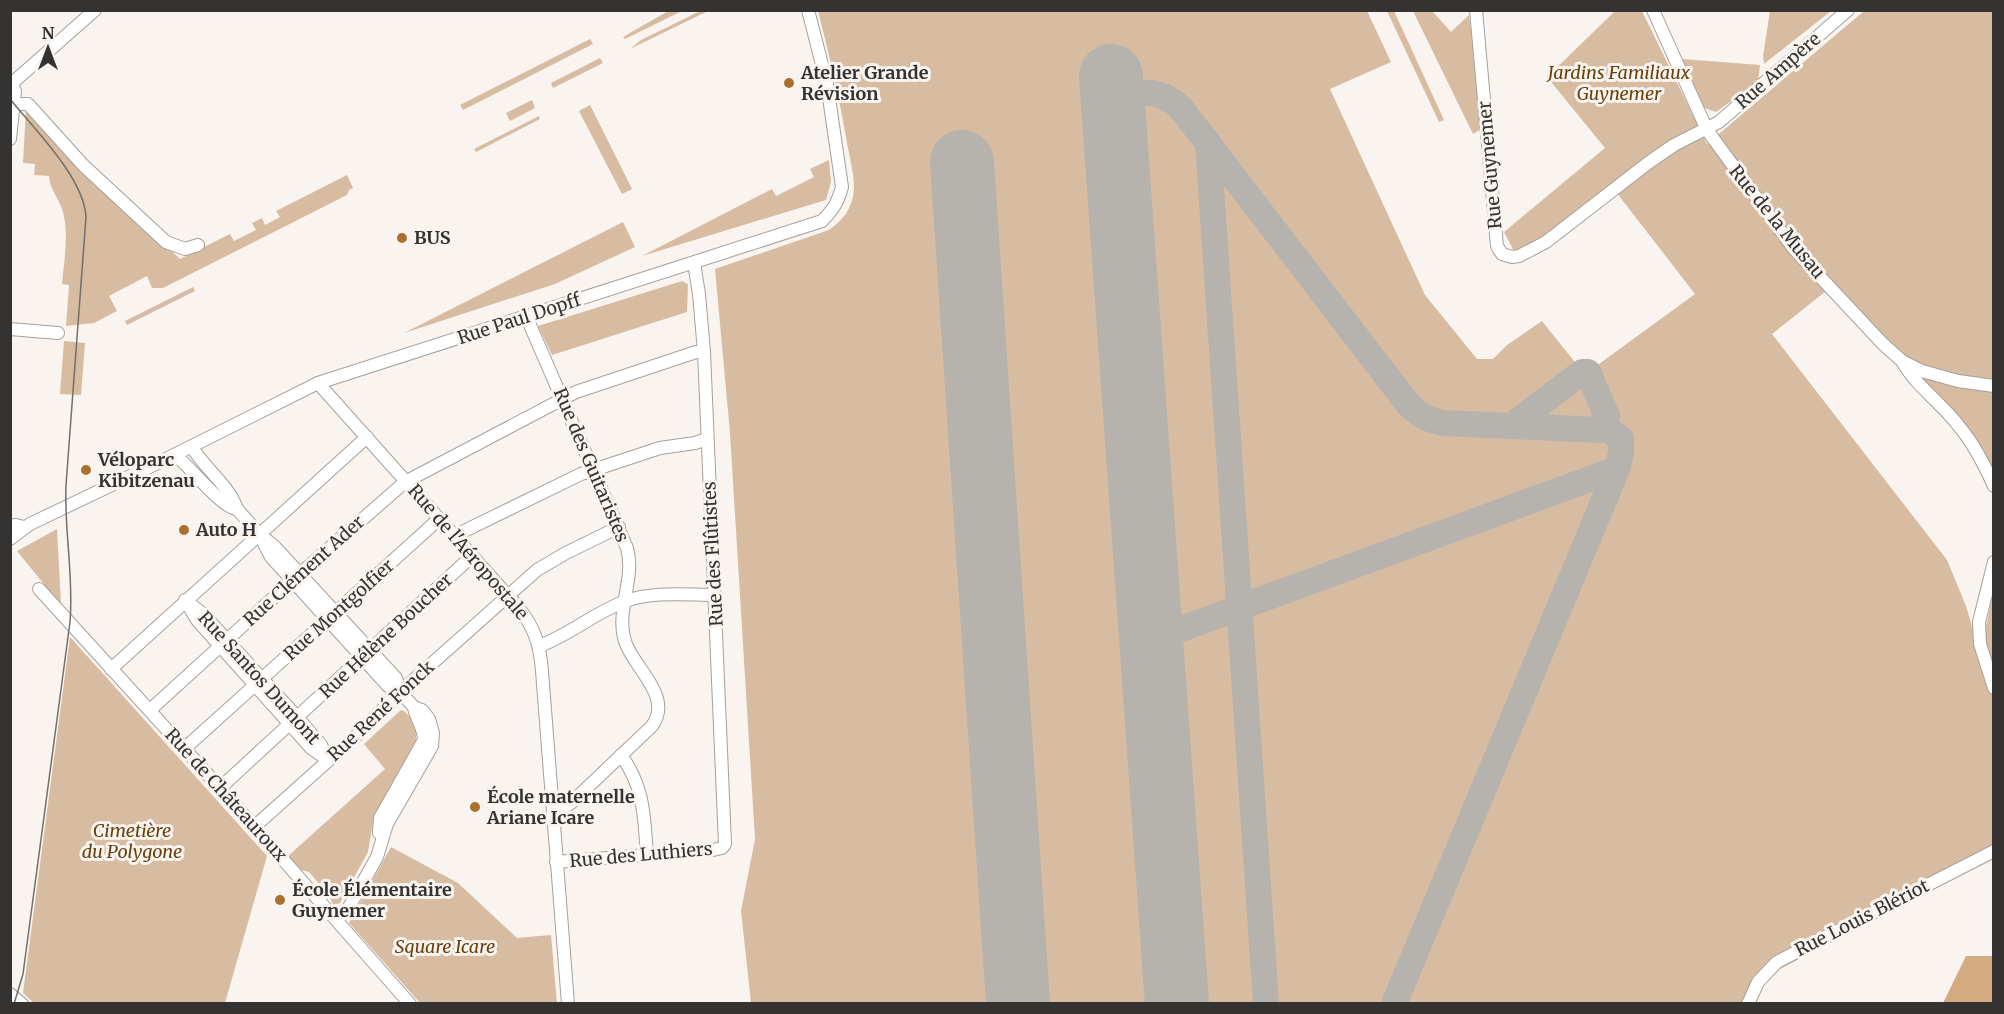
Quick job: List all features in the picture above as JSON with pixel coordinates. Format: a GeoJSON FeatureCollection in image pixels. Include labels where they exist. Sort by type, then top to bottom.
{"type":"FeatureCollection","features":[{"type":"Feature","properties":{"kind":"street"},"geometry":{"type":"LineString","coordinates":[[10,139],[14,104],[11,83],[95,10]]}},
{"type":"Feature","properties":{"kind":"street","name":"Rue Paul Dopff"},"geometry":{"type":"LineString","coordinates":[[10,538],[21,532],[24,527],[192,447],[318,383],[822,221],[839,200],[842,187],[827,84],[808,10]]}},
{"type":"Feature","properties":{"kind":"street","name":"Rue Guynemer"},"geometry":{"type":"LineString","coordinates":[[1476,10],[1497,246],[1502,254],[1519,256],[1546,242],[1648,163],[1674,145],[1707,130]]}},
{"type":"Feature","properties":{"kind":"street","name":"Rue de la Musau"},"geometry":{"type":"LineString","coordinates":[[1653,10],[1707,130],[1794,249],[1883,344],[1902,361],[1922,371],[1958,381],[1994,386]]}},
{"type":"Feature","properties":{"kind":"street","name":"Rue Ampère"},"geometry":{"type":"LineString","coordinates":[[1707,130],[1848,10]]}},
{"type":"Feature","properties":{"kind":"street"},"geometry":{"type":"LineString","coordinates":[[14,104],[28,104],[83,165],[166,242],[185,249],[198,245]]}},
{"type":"Feature","properties":{"kind":"street","name":"Rue des Flûtistes"},"geometry":{"type":"LineString","coordinates":[[694,263],[704,352],[726,834],[724,846]]}},
{"type":"Feature","properties":{"kind":"street","name":"Rue des Guitaristes"},"geometry":{"type":"LineString","coordinates":[[526,316],[619,527],[630,562],[624,602],[623,627],[626,644],[654,690],[659,706],[652,726],[572,803],[553,815]]}},
{"type":"Feature","properties":{"kind":"street"},"geometry":{"type":"LineString","coordinates":[[10,329],[58,333]]}},
{"type":"Feature","properties":{"kind":"street","name":"Rue Clément Ader"},"geometry":{"type":"LineString","coordinates":[[150,710],[296,577],[405,482],[562,399],[603,382],[696,352],[704,352]]}},
{"type":"Feature","properties":{"kind":"street"},"geometry":{"type":"LineString","coordinates":[[1902,361],[1908,372],[1958,424],[1981,457],[1994,486]]}},
{"type":"Feature","properties":{"kind":"street","name":"Rue de l'Aéropostale"},"geometry":{"type":"LineString","coordinates":[[318,383],[530,623],[539,646],[568,1004]]}},
{"type":"Feature","properties":{"kind":"street"},"geometry":{"type":"LineString","coordinates":[[111,669],[367,437]]}},
{"type":"Feature","properties":{"kind":"street"},"geometry":{"type":"LineString","coordinates":[[454,536],[556,485],[594,470],[660,448],[696,443],[707,439]]}},
{"type":"Feature","properties":{"kind":"street"},"geometry":{"type":"LineString","coordinates":[[192,447],[201,462],[233,498],[237,509],[259,534],[275,546],[296,577],[367,655],[396,678],[399,692],[414,707],[415,716],[423,728],[424,740],[380,818],[377,857],[348,909],[336,919]]}},
{"type":"Feature","properties":{"kind":"street"},"geometry":{"type":"LineString","coordinates":[[175,455],[190,467],[225,506],[237,509]]}},
{"type":"Feature","properties":{"kind":"street","name":"Rue Montgolfier"},"geometry":{"type":"LineString","coordinates":[[184,749],[438,519]]}},
{"type":"Feature","properties":{"kind":"street","name":"Rue Paul Dopff"},"geometry":{"type":"LineString","coordinates":[[10,526],[24,527]]}},
{"type":"Feature","properties":{"kind":"street","name":"Rue René Fonck"},"geometry":{"type":"LineString","coordinates":[[254,827],[358,734],[399,692],[544,565],[619,527]]}},
{"type":"Feature","properties":{"kind":"street","name":"Rue Hélène Boucher"},"geometry":{"type":"LineString","coordinates":[[220,788],[472,556]]}},
{"type":"Feature","properties":{"kind":"street"},"geometry":{"type":"LineString","coordinates":[[1994,562],[1980,622],[1980,644],[1994,688]]}},
{"type":"Feature","properties":{"kind":"street","name":"Rue de Châteauroux"},"geometry":{"type":"LineString","coordinates":[[39,589],[220,788],[410,1004]]}},
{"type":"Feature","properties":{"kind":"street"},"geometry":{"type":"LineString","coordinates":[[539,646],[624,602],[637,598],[664,595],[715,595]]}},
{"type":"Feature","properties":{"kind":"street","name":"Rue Santos Dumont"},"geometry":{"type":"LineString","coordinates":[[185,600],[197,620],[224,643],[294,721],[311,748],[328,760]]}},
{"type":"Feature","properties":{"kind":"street"},"geometry":{"type":"LineString","coordinates":[[621,755],[635,776],[639,788],[647,856]]}},
{"type":"Feature","properties":{"kind":"street","name":"Rue des Luthiers"},"geometry":{"type":"LineString","coordinates":[[556,862],[713,850],[724,846]]}},
{"type":"Feature","properties":{"kind":"street","name":"Rue Louis Blériot"},"geometry":{"type":"LineString","coordinates":[[1748,1004],[1758,982],[1777,962],[1994,851]]}},
{"type":"Feature","properties":{"kind":"street"},"geometry":{"type":"LineString","coordinates":[[10,993],[22,1004]]}},
{"type":"Feature","properties":{"kind":"green space"},"geometry":{"type":"Polygon","coordinates":[[[670,10],[682,11],[625,39],[623,37],[670,10]]]}},
{"type":"Feature","properties":{"kind":"green space"},"geometry":{"type":"Polygon","coordinates":[[[1770,10],[1831,11],[1764,64],[1763,56],[1770,10]]]}},
{"type":"Feature","properties":{"kind":"green space"},"geometry":{"type":"Polygon","coordinates":[[[700,11],[708,11],[630,49],[641,40],[700,11]]]}},
{"type":"Feature","properties":{"kind":"green space","name":"Jardins Familiaux Guynemer"},"geometry":{"type":"Polygon","coordinates":[[[818,11],[1367,11],[1391,62],[1330,89],[1425,295],[1477,359],[1493,359],[1507,345],[1542,321],[1582,371],[1588,372],[1695,294],[1616,192],[1519,261],[1504,232],[1605,148],[1547,77],[1615,11],[1642,11],[1707,144],[1864,11],[1993,11],[1993,475],[1966,425],[1826,291],[1772,334],[1947,560],[1966,606],[1980,655],[1993,593],[1993,848],[1971,869],[1776,971],[1759,989],[1752,1003],[751,1003],[741,911],[755,839],[730,433],[715,269],[829,230],[844,216],[853,199],[852,166],[818,11]]]}},
{"type":"Feature","properties":{"kind":"green space"},"geometry":{"type":"Polygon","coordinates":[[[1387,11],[1394,11],[1444,120],[1439,122],[1387,11]]]}},
{"type":"Feature","properties":{"kind":"green space"},"geometry":{"type":"Polygon","coordinates":[[[1413,11],[1432,11],[1451,32],[1469,15],[1479,90],[1491,123],[1473,134],[1413,11]]]}},
{"type":"Feature","properties":{"kind":"green space"},"geometry":{"type":"Polygon","coordinates":[[[590,39],[593,44],[463,110],[460,105],[590,39]]]}},
{"type":"Feature","properties":{"kind":"green space"},"geometry":{"type":"Polygon","coordinates":[[[600,58],[603,63],[553,88],[551,83],[600,58]]]}},
{"type":"Feature","properties":{"kind":"green space"},"geometry":{"type":"Polygon","coordinates":[[[1682,59],[1760,65],[1758,82],[1716,112],[1702,107],[1682,59]]]}},
{"type":"Feature","properties":{"kind":"green space"},"geometry":{"type":"Polygon","coordinates":[[[532,100],[535,108],[510,121],[506,113],[532,100]]]}},
{"type":"Feature","properties":{"kind":"green space"},"geometry":{"type":"Polygon","coordinates":[[[590,105],[632,189],[622,194],[579,111],[590,105]]]}},
{"type":"Feature","properties":{"kind":"green space"},"geometry":{"type":"Polygon","coordinates":[[[26,109],[180,259],[230,234],[234,241],[256,230],[252,223],[262,218],[265,225],[280,217],[276,211],[347,175],[353,188],[347,195],[163,288],[152,288],[147,276],[109,296],[117,311],[94,323],[66,326],[69,285],[62,284],[66,248],[65,221],[49,176],[34,175],[35,164],[23,163],[26,109]]]}},
{"type":"Feature","properties":{"kind":"green space"},"geometry":{"type":"Polygon","coordinates":[[[539,116],[540,119],[476,152],[474,149],[539,116]]]}},
{"type":"Feature","properties":{"kind":"green space"},"geometry":{"type":"Polygon","coordinates":[[[829,160],[831,182],[826,200],[642,256],[772,189],[776,196],[814,177],[810,169],[829,160]]]}},
{"type":"Feature","properties":{"kind":"green space"},"geometry":{"type":"Polygon","coordinates":[[[623,222],[635,247],[555,284],[404,333],[623,222]]]}},
{"type":"Feature","properties":{"kind":"green space"},"geometry":{"type":"Polygon","coordinates":[[[682,281],[688,284],[687,312],[552,355],[538,326],[682,281]]]}},
{"type":"Feature","properties":{"kind":"green space"},"geometry":{"type":"Polygon","coordinates":[[[193,287],[195,291],[127,325],[125,321],[193,287]]]}},
{"type":"Feature","properties":{"kind":"green space"},"geometry":{"type":"Polygon","coordinates":[[[64,341],[85,343],[81,395],[60,394],[64,341]]]}},
{"type":"Feature","properties":{"kind":"green space"},"geometry":{"type":"Polygon","coordinates":[[[57,529],[61,605],[17,551],[57,529]]]}},
{"type":"Feature","properties":{"kind":"green space","name":"Cimetière du Polygone"},"geometry":{"type":"Polygon","coordinates":[[[70,637],[267,856],[225,1003],[35,1004],[23,993],[70,637]]]}},
{"type":"Feature","properties":{"kind":"green space"},"geometry":{"type":"Polygon","coordinates":[[[401,710],[416,723],[416,740],[374,816],[368,852],[340,903],[333,905],[329,895],[309,872],[301,870],[288,856],[385,769],[364,744],[401,710]]]}},
{"type":"Feature","properties":{"kind":"green space","name":"Square Icare"},"geometry":{"type":"Polygon","coordinates":[[[391,847],[458,883],[517,938],[551,935],[557,1003],[420,1003],[349,923],[391,847]]]}},
{"type":"Feature","properties":{"kind":"shaded area"},"geometry":{"type":"Polygon","coordinates":[[[1966,956],[1993,956],[1993,1003],[1943,1003],[1966,956]]]}},
{"type":"Feature","properties":{"kind":"taxiway"},"geometry":{"type":"LineString","coordinates":[[1113,95],[1156,94],[1164,96],[1180,107],[1408,404],[1424,416],[1444,423],[1600,430],[1605,427],[1607,416],[1588,372]]}},
{"type":"Feature","properties":{"kind":"taxiway"},"geometry":{"type":"LineString","coordinates":[[1208,142],[1266,1004]]}},
{"type":"Feature","properties":{"kind":"taxiway"},"geometry":{"type":"LineString","coordinates":[[1511,426],[1582,372]]}},
{"type":"Feature","properties":{"kind":"taxiway"},"geometry":{"type":"LineString","coordinates":[[1394,1004],[1617,469],[1621,453],[1621,439],[1605,427]]}},
{"type":"Feature","properties":{"kind":"taxiway"},"geometry":{"type":"LineString","coordinates":[[1151,640],[1617,469]]}},
{"type":"Feature","properties":{"kind":"runway"},"geometry":{"type":"LineString","coordinates":[[1111,76],[1177,1004]]}},
{"type":"Feature","properties":{"kind":"runway"},"geometry":{"type":"LineString","coordinates":[[962,162],[1018,1004]]}},
{"type":"Feature","properties":{"kind":"tram line"},"geometry":{"type":"LineString","coordinates":[[10,99],[68,171],[77,186],[86,217],[66,485],[71,588],[70,622],[23,974],[14,1004]]}},
{"type":"Feature","properties":{"kind":"place","name":"Atelier Grande Révision"},"geometry":{"type":"Point","coordinates":[789,83]}},
{"type":"Feature","properties":{"kind":"place","name":"BUS"},"geometry":{"type":"Point","coordinates":[402,238]}},
{"type":"Feature","properties":{"kind":"place","name":"Véloparc Kibitzenau"},"geometry":{"type":"Point","coordinates":[86,470]}},
{"type":"Feature","properties":{"kind":"place","name":"Auto H"},"geometry":{"type":"Point","coordinates":[184,530]}},
{"type":"Feature","properties":{"kind":"place","name":"École maternelle Ariane Icare"},"geometry":{"type":"Point","coordinates":[475,807]}},
{"type":"Feature","properties":{"kind":"place","name":"École Élémentaire Guynemer"},"geometry":{"type":"Point","coordinates":[280,900]}}]}
